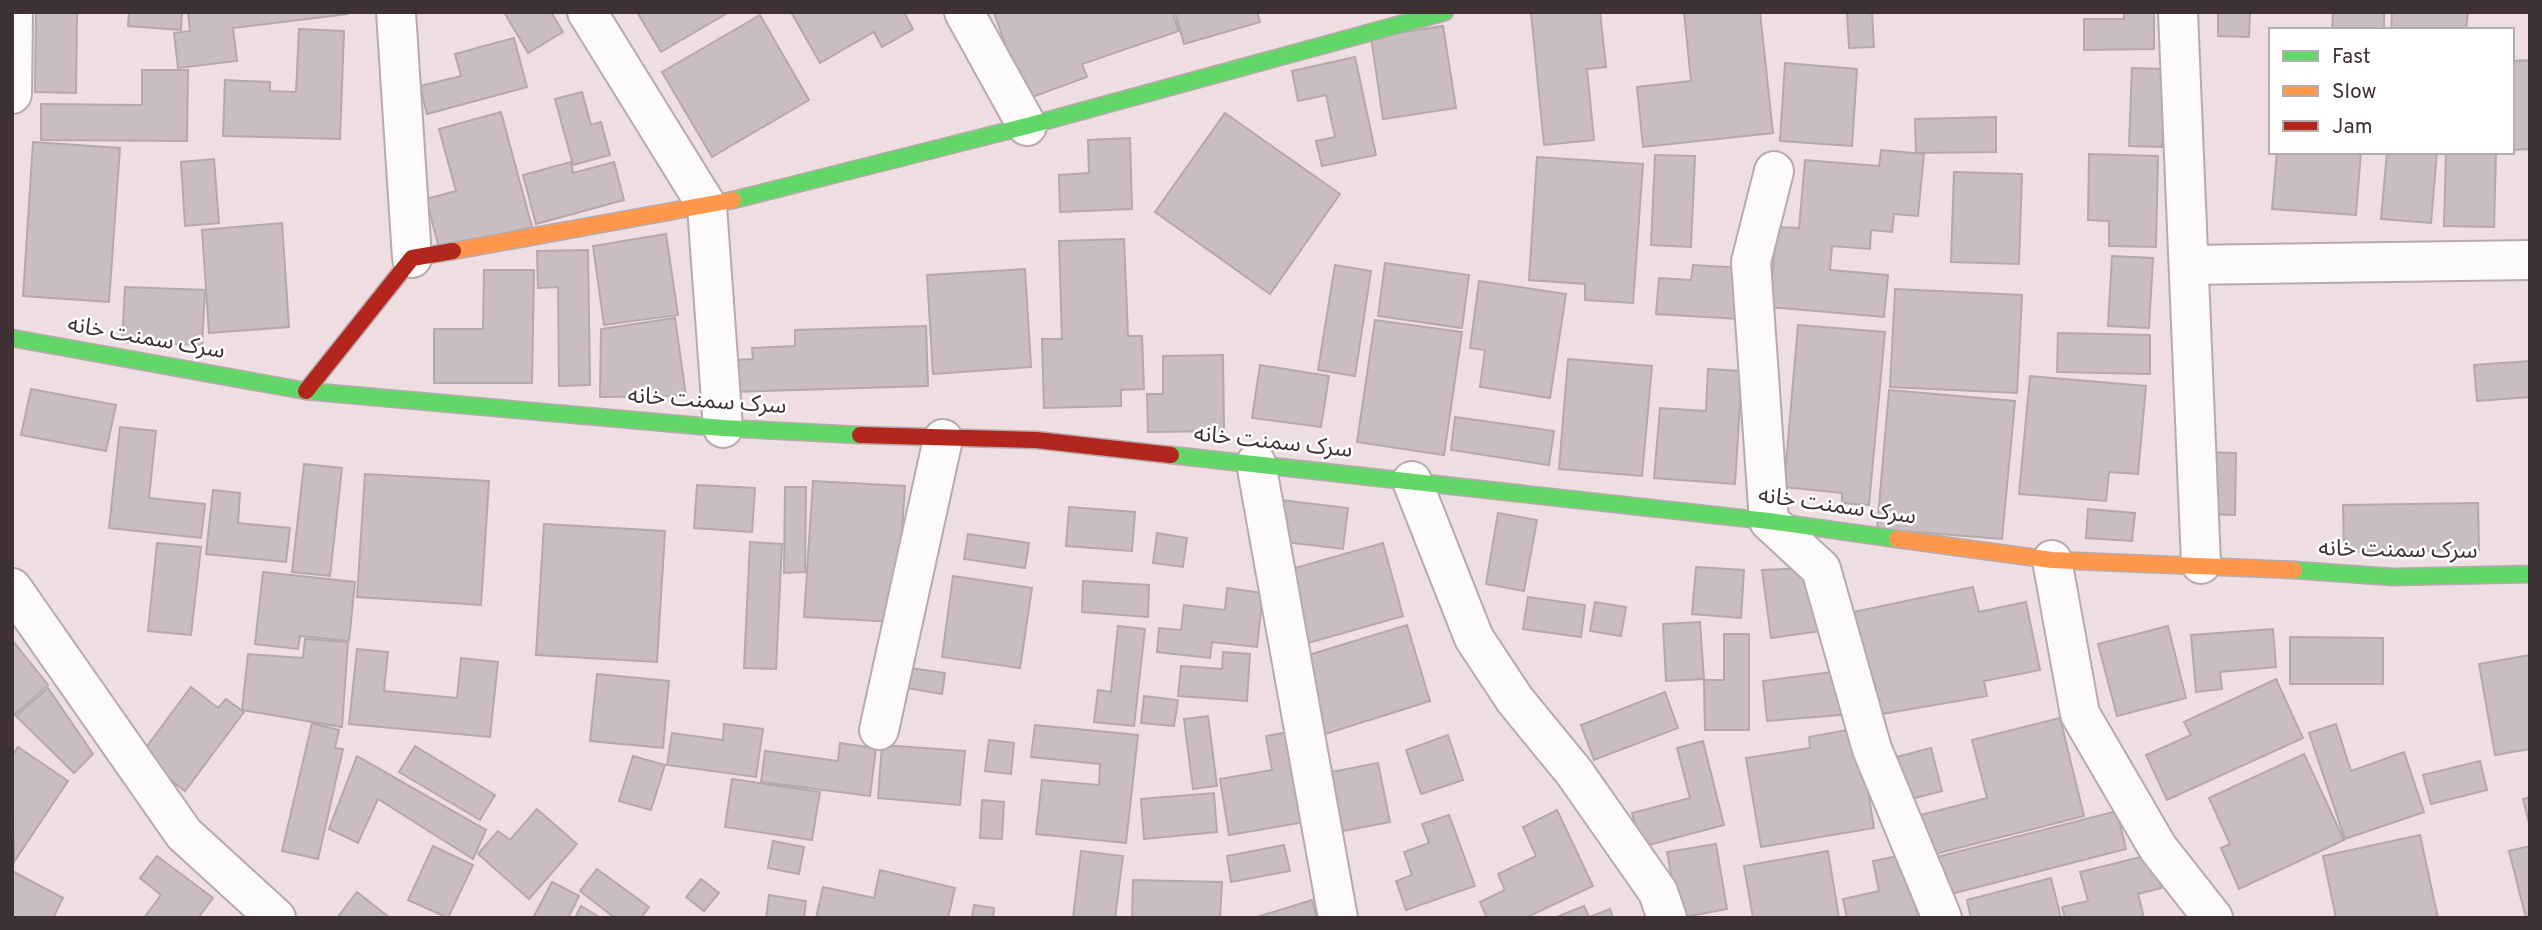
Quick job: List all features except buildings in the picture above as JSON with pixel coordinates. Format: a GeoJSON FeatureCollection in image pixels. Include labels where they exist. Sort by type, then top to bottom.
{"type":"FeatureCollection","features":[{"type":"Feature","properties":{"kind":"street"},"geometry":{"type":"LineString","coordinates":[[12,94],[13,12]]}},
{"type":"Feature","properties":{"kind":"street"},"geometry":{"type":"LineString","coordinates":[[396,12],[412,258]]}},
{"type":"Feature","properties":{"kind":"street"},"geometry":{"type":"LineString","coordinates":[[587,12],[706,206],[723,428]]}},
{"type":"Feature","properties":{"kind":"street"},"geometry":{"type":"LineString","coordinates":[[964,12],[1027,127]]}},
{"type":"Feature","properties":{"kind":"street"},"geometry":{"type":"LineString","coordinates":[[306,391],[412,258],[706,206],[1027,127],[1446,12]]}},
{"type":"Feature","properties":{"kind":"street"},"geometry":{"type":"LineString","coordinates":[[2178,12],[2201,564]]}},
{"type":"Feature","properties":{"kind":"street"},"geometry":{"type":"LineString","coordinates":[[1774,171],[1751,262],[1769,521],[1821,569],[1872,749],[1942,918]]}},
{"type":"Feature","properties":{"kind":"street"},"geometry":{"type":"LineString","coordinates":[[2189,265],[2530,260]]}},
{"type":"Feature","properties":{"kind":"street","name":"سرک سمنت خانه"},"geometry":{"type":"LineString","coordinates":[[12,338],[306,391],[723,428],[943,439],[1036,440],[1769,521],[2052,560],[2201,564],[2393,577],[2530,575]]}},
{"type":"Feature","properties":{"kind":"street"},"geometry":{"type":"LineString","coordinates":[[879,730],[943,439]]}},
{"type":"Feature","properties":{"kind":"street"},"geometry":{"type":"LineString","coordinates":[[1256,463],[1338,918]]}},
{"type":"Feature","properties":{"kind":"street"},"geometry":{"type":"LineString","coordinates":[[1412,481],[1474,638],[1515,700],[1574,772],[1658,892],[1667,918]]}},
{"type":"Feature","properties":{"kind":"street"},"geometry":{"type":"LineString","coordinates":[[2052,560],[2080,714],[2158,848],[2213,918]]}},
{"type":"Feature","properties":{"kind":"street"},"geometry":{"type":"LineString","coordinates":[[12,588],[184,834],[261,910]]}},
{"type":"Feature","properties":{"kind":"traffic: fast"},"geometry":{"type":"LineString","coordinates":[[733,200],[1027,126],[1445,12]]}},
{"type":"Feature","properties":{"kind":"traffic: fast"},"geometry":{"type":"LineString","coordinates":[[12,338],[306,391],[723,428],[860,435]]}},
{"type":"Feature","properties":{"kind":"traffic: fast"},"geometry":{"type":"LineString","coordinates":[[1171,455],[1769,521],[1897,539]]}},
{"type":"Feature","properties":{"kind":"traffic: fast"},"geometry":{"type":"LineString","coordinates":[[2294,570],[2393,577],[2530,574]]}},
{"type":"Feature","properties":{"kind":"traffic: slow"},"geometry":{"type":"LineString","coordinates":[[453,251],[733,200]]}},
{"type":"Feature","properties":{"kind":"traffic: slow"},"geometry":{"type":"LineString","coordinates":[[1897,539],[2052,560],[2294,570]]}},
{"type":"Feature","properties":{"kind":"traffic: jam"},"geometry":{"type":"LineString","coordinates":[[306,391],[412,258],[453,251]]}},
{"type":"Feature","properties":{"kind":"traffic: jam"},"geometry":{"type":"LineString","coordinates":[[860,435],[1036,440],[1171,455]]}}]}
